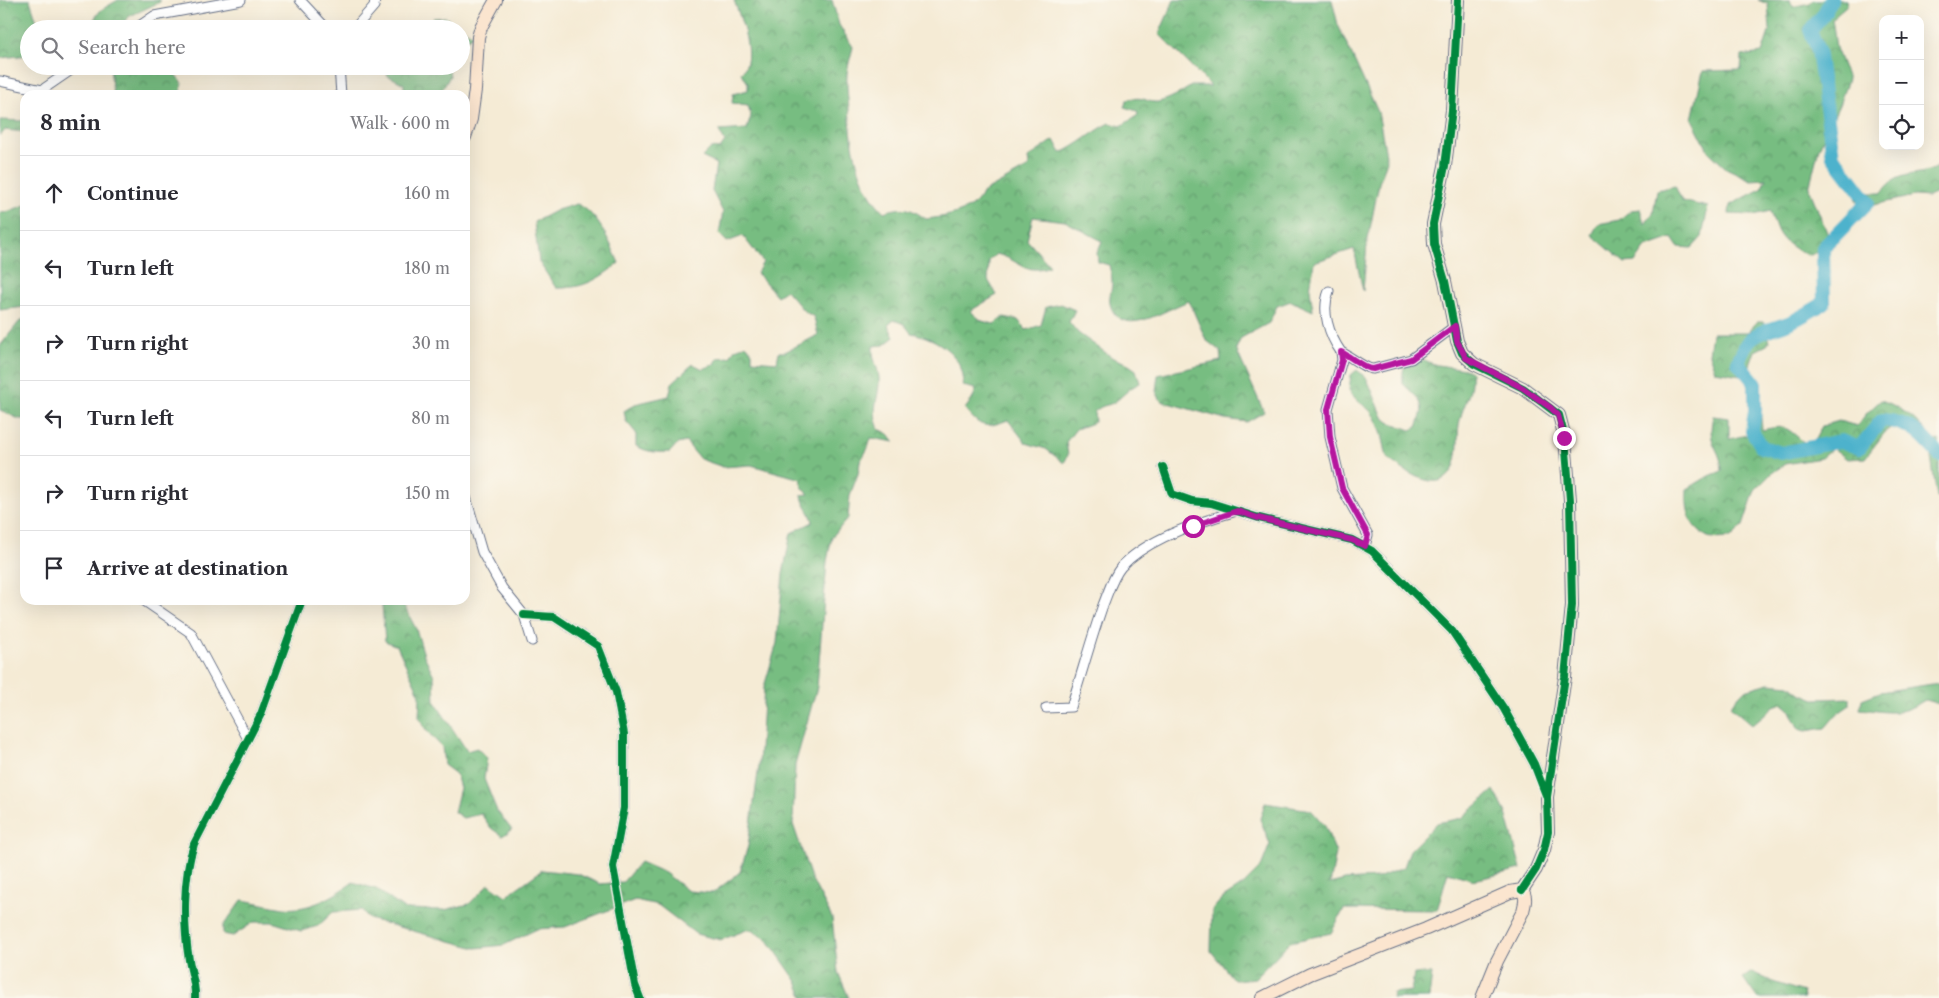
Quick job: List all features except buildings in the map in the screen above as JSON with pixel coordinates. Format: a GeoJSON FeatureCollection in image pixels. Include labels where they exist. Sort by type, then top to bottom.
{"type":"FeatureCollection","features":[{"type":"Feature","properties":{"kind":"street"},"geometry":{"type":"LineString","coordinates":[[148,20],[154,16],[241,0]]}},
{"type":"Feature","properties":{"kind":"street"},"geometry":{"type":"LineString","coordinates":[[300,0],[318,20]]}},
{"type":"Feature","properties":{"kind":"street"},"geometry":{"type":"LineString","coordinates":[[362,20],[374,6],[375,0]]}},
{"type":"Feature","properties":{"kind":"street"},"geometry":{"type":"LineString","coordinates":[[470,122],[475,90],[478,37],[481,27],[496,0]]}},
{"type":"Feature","properties":{"kind":"street"},"geometry":{"type":"LineString","coordinates":[[1458,0],[1446,156],[1432,234],[1457,341],[1466,358],[1523,388],[1558,415],[1562,426],[1570,500],[1572,605],[1566,667],[1547,797],[1548,832],[1544,850],[1522,890]]}},
{"type":"Feature","properties":{"kind":"street"},"geometry":{"type":"LineString","coordinates":[[45,90],[65,75]]}},
{"type":"Feature","properties":{"kind":"street"},"geometry":{"type":"LineString","coordinates":[[340,75],[341,90]]}},
{"type":"Feature","properties":{"kind":"street"},"geometry":{"type":"LineString","coordinates":[[0,81],[34,90]]}},
{"type":"Feature","properties":{"kind":"street"},"geometry":{"type":"LineString","coordinates":[[1329,291],[1325,307],[1330,332],[1341,352],[1342,360],[1328,409],[1329,428],[1342,488],[1368,535],[1365,546]]}},
{"type":"Feature","properties":{"kind":"street"},"geometry":{"type":"LineString","coordinates":[[1341,352],[1354,358],[1367,369],[1373,369],[1411,359],[1455,326]]}},
{"type":"Feature","properties":{"kind":"street"},"geometry":{"type":"LineString","coordinates":[[1163,467],[1172,494],[1258,518],[1352,540],[1365,546],[1452,631],[1504,709],[1534,764],[1547,797]]}},
{"type":"Feature","properties":{"kind":"street"},"geometry":{"type":"LineString","coordinates":[[470,511],[482,552],[502,588],[524,615],[532,641]]}},
{"type":"Feature","properties":{"kind":"street"},"geometry":{"type":"LineString","coordinates":[[1046,708],[1070,707],[1093,633],[1114,578],[1120,568],[1151,546],[1183,530],[1237,511]]}},
{"type":"Feature","properties":{"kind":"street"},"geometry":{"type":"LineString","coordinates":[[150,605],[191,633],[248,739]]}},
{"type":"Feature","properties":{"kind":"street"},"geometry":{"type":"LineString","coordinates":[[195,998],[195,989],[188,958],[186,871],[194,844],[248,739],[273,685],[300,605]]}},
{"type":"Feature","properties":{"kind":"street"},"geometry":{"type":"LineString","coordinates":[[524,615],[554,617],[598,646],[616,692],[624,734],[624,808],[613,867],[635,985],[640,998]]}},
{"type":"Feature","properties":{"kind":"street"},"geometry":{"type":"LineString","coordinates":[[1262,998],[1310,974],[1426,930],[1510,892],[1522,890]]}},
{"type":"Feature","properties":{"kind":"street"},"geometry":{"type":"LineString","coordinates":[[1482,998],[1497,961],[1523,911],[1526,902],[1522,890]]}},
{"type":"Feature","properties":{"kind":"green space"},"geometry":{"type":"Polygon","coordinates":[[[0,0],[30,0],[36,20],[20,20],[20,56],[0,58],[0,0]]]}},
{"type":"Feature","properties":{"kind":"green space"},"geometry":{"type":"Polygon","coordinates":[[[118,0],[160,0],[160,2],[130,16],[126,20],[93,20],[101,10],[118,0]]]}},
{"type":"Feature","properties":{"kind":"green space"},"geometry":{"type":"Polygon","coordinates":[[[734,0],[832,0],[839,25],[853,47],[847,73],[847,91],[855,157],[863,181],[875,202],[884,212],[902,208],[911,210],[926,219],[950,215],[973,205],[982,193],[1029,167],[1028,158],[1054,140],[1061,153],[1110,123],[1121,126],[1138,115],[1137,111],[1124,107],[1127,100],[1138,98],[1158,102],[1166,100],[1191,86],[1211,86],[1159,34],[1174,0],[1332,0],[1338,25],[1378,112],[1387,161],[1379,183],[1367,244],[1363,291],[1354,249],[1314,262],[1310,289],[1313,311],[1291,301],[1277,306],[1269,323],[1241,338],[1236,349],[1264,412],[1247,422],[1225,419],[1161,401],[1156,391],[1158,375],[1221,361],[1220,351],[1206,340],[1189,301],[1147,319],[1126,321],[1117,317],[1110,304],[1112,277],[1109,265],[1098,262],[1097,253],[1102,241],[1065,221],[1033,217],[1027,240],[1050,266],[1041,269],[1028,268],[996,254],[989,261],[988,280],[997,295],[970,311],[982,321],[994,324],[1004,317],[1018,320],[1026,330],[1041,325],[1046,307],[1061,304],[1075,310],[1069,322],[1078,333],[1113,358],[1126,363],[1136,370],[1140,383],[1113,403],[1101,407],[1094,412],[1095,422],[1076,429],[1066,442],[1068,455],[1064,463],[1046,449],[1026,443],[1008,420],[984,425],[975,420],[965,409],[973,398],[976,389],[963,386],[960,366],[948,350],[930,339],[911,333],[904,324],[894,320],[888,325],[894,337],[884,345],[873,346],[873,355],[879,378],[875,415],[879,429],[889,434],[895,442],[871,438],[860,462],[858,474],[850,495],[848,518],[832,537],[827,561],[817,687],[795,765],[793,824],[811,878],[832,918],[838,972],[849,998],[804,998],[796,980],[767,939],[749,929],[721,940],[696,934],[658,905],[635,900],[565,927],[537,929],[504,945],[476,948],[369,919],[362,910],[333,912],[318,926],[301,931],[272,922],[254,922],[233,936],[223,934],[223,926],[242,900],[284,908],[303,907],[330,897],[353,882],[376,889],[404,909],[444,910],[469,904],[489,884],[506,896],[542,870],[578,874],[600,884],[623,882],[640,862],[665,873],[688,891],[713,893],[740,872],[748,846],[759,765],[764,687],[777,643],[783,574],[791,533],[813,522],[802,495],[809,494],[802,487],[801,479],[751,465],[723,467],[700,459],[686,442],[677,444],[670,452],[644,450],[636,446],[636,433],[626,421],[624,411],[635,404],[669,396],[672,383],[693,364],[703,369],[715,364],[718,358],[730,357],[735,349],[746,345],[752,352],[752,360],[777,362],[779,352],[785,352],[818,335],[814,317],[804,311],[786,290],[777,296],[757,273],[763,262],[743,236],[727,242],[719,234],[723,212],[712,191],[716,164],[702,157],[711,148],[720,149],[725,142],[719,131],[747,129],[751,116],[748,105],[732,103],[733,94],[748,90],[748,83],[741,73],[746,66],[748,58],[746,38],[734,0]]]}},
{"type":"Feature","properties":{"kind":"green space"},"geometry":{"type":"Polygon","coordinates":[[[1758,0],[1790,0],[1793,7],[1810,3],[1813,0],[1846,0],[1847,5],[1832,18],[1836,48],[1848,79],[1839,105],[1819,148],[1809,188],[1828,235],[1826,250],[1807,255],[1786,243],[1776,227],[1770,211],[1754,215],[1729,214],[1730,205],[1761,189],[1766,179],[1751,180],[1726,168],[1709,152],[1692,119],[1703,71],[1741,70],[1742,56],[1762,53],[1770,29],[1768,4],[1758,0]]]}},
{"type":"Feature","properties":{"kind":"green space"},"geometry":{"type":"Polygon","coordinates":[[[445,17],[450,20],[433,20],[433,18],[445,17]]]}},
{"type":"Feature","properties":{"kind":"green space"},"geometry":{"type":"Polygon","coordinates":[[[111,75],[175,75],[182,82],[181,90],[112,90],[111,75]]]}},
{"type":"Feature","properties":{"kind":"green space"},"geometry":{"type":"Polygon","coordinates":[[[387,75],[450,76],[442,90],[404,90],[404,84],[387,75]]]}},
{"type":"Feature","properties":{"kind":"green space"},"geometry":{"type":"Polygon","coordinates":[[[0,120],[20,121],[20,132],[5,130],[0,136],[0,120]]]}},
{"type":"Feature","properties":{"kind":"green space"},"geometry":{"type":"Polygon","coordinates":[[[1939,165],[1939,192],[1928,197],[1914,196],[1869,206],[1856,200],[1858,193],[1881,193],[1899,178],[1929,171],[1939,165]]]}},
{"type":"Feature","properties":{"kind":"green space"},"geometry":{"type":"Polygon","coordinates":[[[1675,186],[1682,201],[1708,207],[1702,237],[1692,248],[1678,247],[1672,238],[1646,247],[1635,262],[1625,263],[1592,235],[1598,224],[1619,220],[1631,210],[1641,209],[1641,215],[1645,224],[1653,213],[1657,190],[1675,186]]]}},
{"type":"Feature","properties":{"kind":"green space"},"geometry":{"type":"Polygon","coordinates":[[[577,204],[597,221],[619,263],[605,274],[583,285],[556,288],[539,262],[534,222],[557,210],[577,204]]]}},
{"type":"Feature","properties":{"kind":"green space"},"geometry":{"type":"Polygon","coordinates":[[[20,207],[20,308],[0,310],[0,212],[4,213],[20,207]]]}},
{"type":"Feature","properties":{"kind":"green space"},"geometry":{"type":"Polygon","coordinates":[[[19,322],[20,419],[0,410],[0,346],[19,322]]]}},
{"type":"Feature","properties":{"kind":"green space"},"geometry":{"type":"Polygon","coordinates":[[[1757,322],[1763,322],[1769,341],[1767,345],[1755,351],[1750,365],[1741,375],[1715,371],[1709,354],[1712,333],[1747,333],[1757,322]]]}},
{"type":"Feature","properties":{"kind":"green space"},"geometry":{"type":"Polygon","coordinates":[[[1416,358],[1437,365],[1465,369],[1471,372],[1471,386],[1459,424],[1458,451],[1453,469],[1446,478],[1438,481],[1428,481],[1417,477],[1387,458],[1382,434],[1377,422],[1368,409],[1349,390],[1351,375],[1357,370],[1367,379],[1383,417],[1389,422],[1411,430],[1417,427],[1421,407],[1418,398],[1403,384],[1403,375],[1406,365],[1416,358]]]}},
{"type":"Feature","properties":{"kind":"green space"},"geometry":{"type":"Polygon","coordinates":[[[1881,400],[1897,407],[1910,416],[1934,441],[1939,440],[1939,498],[1937,498],[1930,451],[1896,424],[1886,431],[1865,458],[1847,459],[1833,448],[1821,458],[1785,464],[1772,473],[1755,490],[1743,526],[1731,538],[1710,538],[1701,533],[1692,523],[1687,504],[1687,489],[1707,477],[1722,471],[1711,434],[1713,416],[1729,418],[1729,439],[1747,435],[1751,403],[1760,405],[1762,430],[1777,427],[1786,429],[1806,444],[1813,443],[1822,426],[1839,421],[1857,426],[1866,414],[1881,400]]]}},
{"type":"Feature","properties":{"kind":"green space"},"geometry":{"type":"Polygon","coordinates":[[[382,605],[404,605],[416,629],[424,655],[434,676],[435,702],[467,751],[477,748],[487,758],[484,779],[497,811],[512,830],[502,836],[491,828],[481,814],[463,818],[454,812],[460,788],[456,774],[444,765],[442,747],[426,730],[419,717],[420,695],[397,646],[385,641],[382,605]]]}},
{"type":"Feature","properties":{"kind":"green space"},"geometry":{"type":"Polygon","coordinates":[[[1769,683],[1790,685],[1800,693],[1815,699],[1850,698],[1850,705],[1837,714],[1825,728],[1806,731],[1799,729],[1789,709],[1782,703],[1774,706],[1752,725],[1730,706],[1745,690],[1769,683]]]}},
{"type":"Feature","properties":{"kind":"green space"},"geometry":{"type":"Polygon","coordinates":[[[1939,683],[1939,704],[1925,700],[1907,709],[1894,712],[1860,709],[1862,699],[1880,692],[1939,683]]]}},
{"type":"Feature","properties":{"kind":"green space"},"geometry":{"type":"Polygon","coordinates":[[[1494,790],[1506,813],[1521,869],[1474,880],[1448,872],[1437,910],[1344,909],[1331,933],[1290,942],[1255,978],[1234,980],[1211,951],[1212,910],[1223,898],[1243,885],[1261,867],[1270,844],[1260,819],[1265,803],[1311,810],[1325,826],[1336,853],[1330,884],[1345,880],[1378,878],[1404,867],[1410,850],[1437,823],[1462,818],[1494,790]]]}},
{"type":"Feature","properties":{"kind":"green space"},"geometry":{"type":"Polygon","coordinates":[[[1752,972],[1773,982],[1803,992],[1804,998],[1757,998],[1743,978],[1752,972]]]}},
{"type":"Feature","properties":{"kind":"green space"},"geometry":{"type":"Polygon","coordinates":[[[1414,974],[1432,974],[1429,998],[1392,998],[1393,993],[1411,991],[1414,974]]]}},
{"type":"Feature","properties":{"kind":"waterway"},"geometry":{"type":"LineString","coordinates":[[1831,0],[1823,15],[1810,30],[1818,50],[1833,156],[1868,202],[1823,248],[1824,303],[1794,321],[1760,333],[1750,339],[1742,352],[1738,362],[1755,383],[1755,411],[1752,431],[1762,447],[1781,453],[1841,441],[1859,448],[1882,420],[1892,421],[1914,430],[1939,455]]}},
{"type":"Feature","properties":{"kind":"cycle path"},"geometry":{"type":"LineString","coordinates":[[1458,0],[1452,110],[1445,166],[1433,224],[1434,244],[1445,281],[1457,341],[1462,353],[1474,364],[1523,388],[1559,415],[1565,438],[1570,500],[1572,605],[1565,677],[1547,797],[1548,832],[1544,850],[1536,869],[1522,890]]}},
{"type":"Feature","properties":{"kind":"cycle path"},"geometry":{"type":"LineString","coordinates":[[1163,467],[1172,494],[1192,501],[1211,503],[1259,518],[1352,540],[1372,551],[1452,631],[1504,709],[1534,764],[1546,795]]}},
{"type":"Feature","properties":{"kind":"cycle path"},"geometry":{"type":"LineString","coordinates":[[195,998],[187,946],[185,916],[186,886],[190,857],[194,844],[261,714],[300,605]]}},
{"type":"Feature","properties":{"kind":"cycle path"},"geometry":{"type":"LineString","coordinates":[[524,615],[554,617],[598,646],[616,692],[624,734],[624,808],[613,867],[635,985],[640,998]]}},
{"type":"Feature","properties":{"kind":"route"},"geometry":{"type":"LineString","coordinates":[[1193,526],[1237,511],[1258,518],[1352,540],[1365,546],[1368,535],[1358,512],[1342,488],[1340,472],[1330,437],[1328,409],[1342,360],[1341,352],[1354,358],[1370,370],[1411,359],[1455,326],[1457,341],[1466,358],[1474,364],[1503,376],[1551,408],[1558,415],[1564,438]]}}]}
